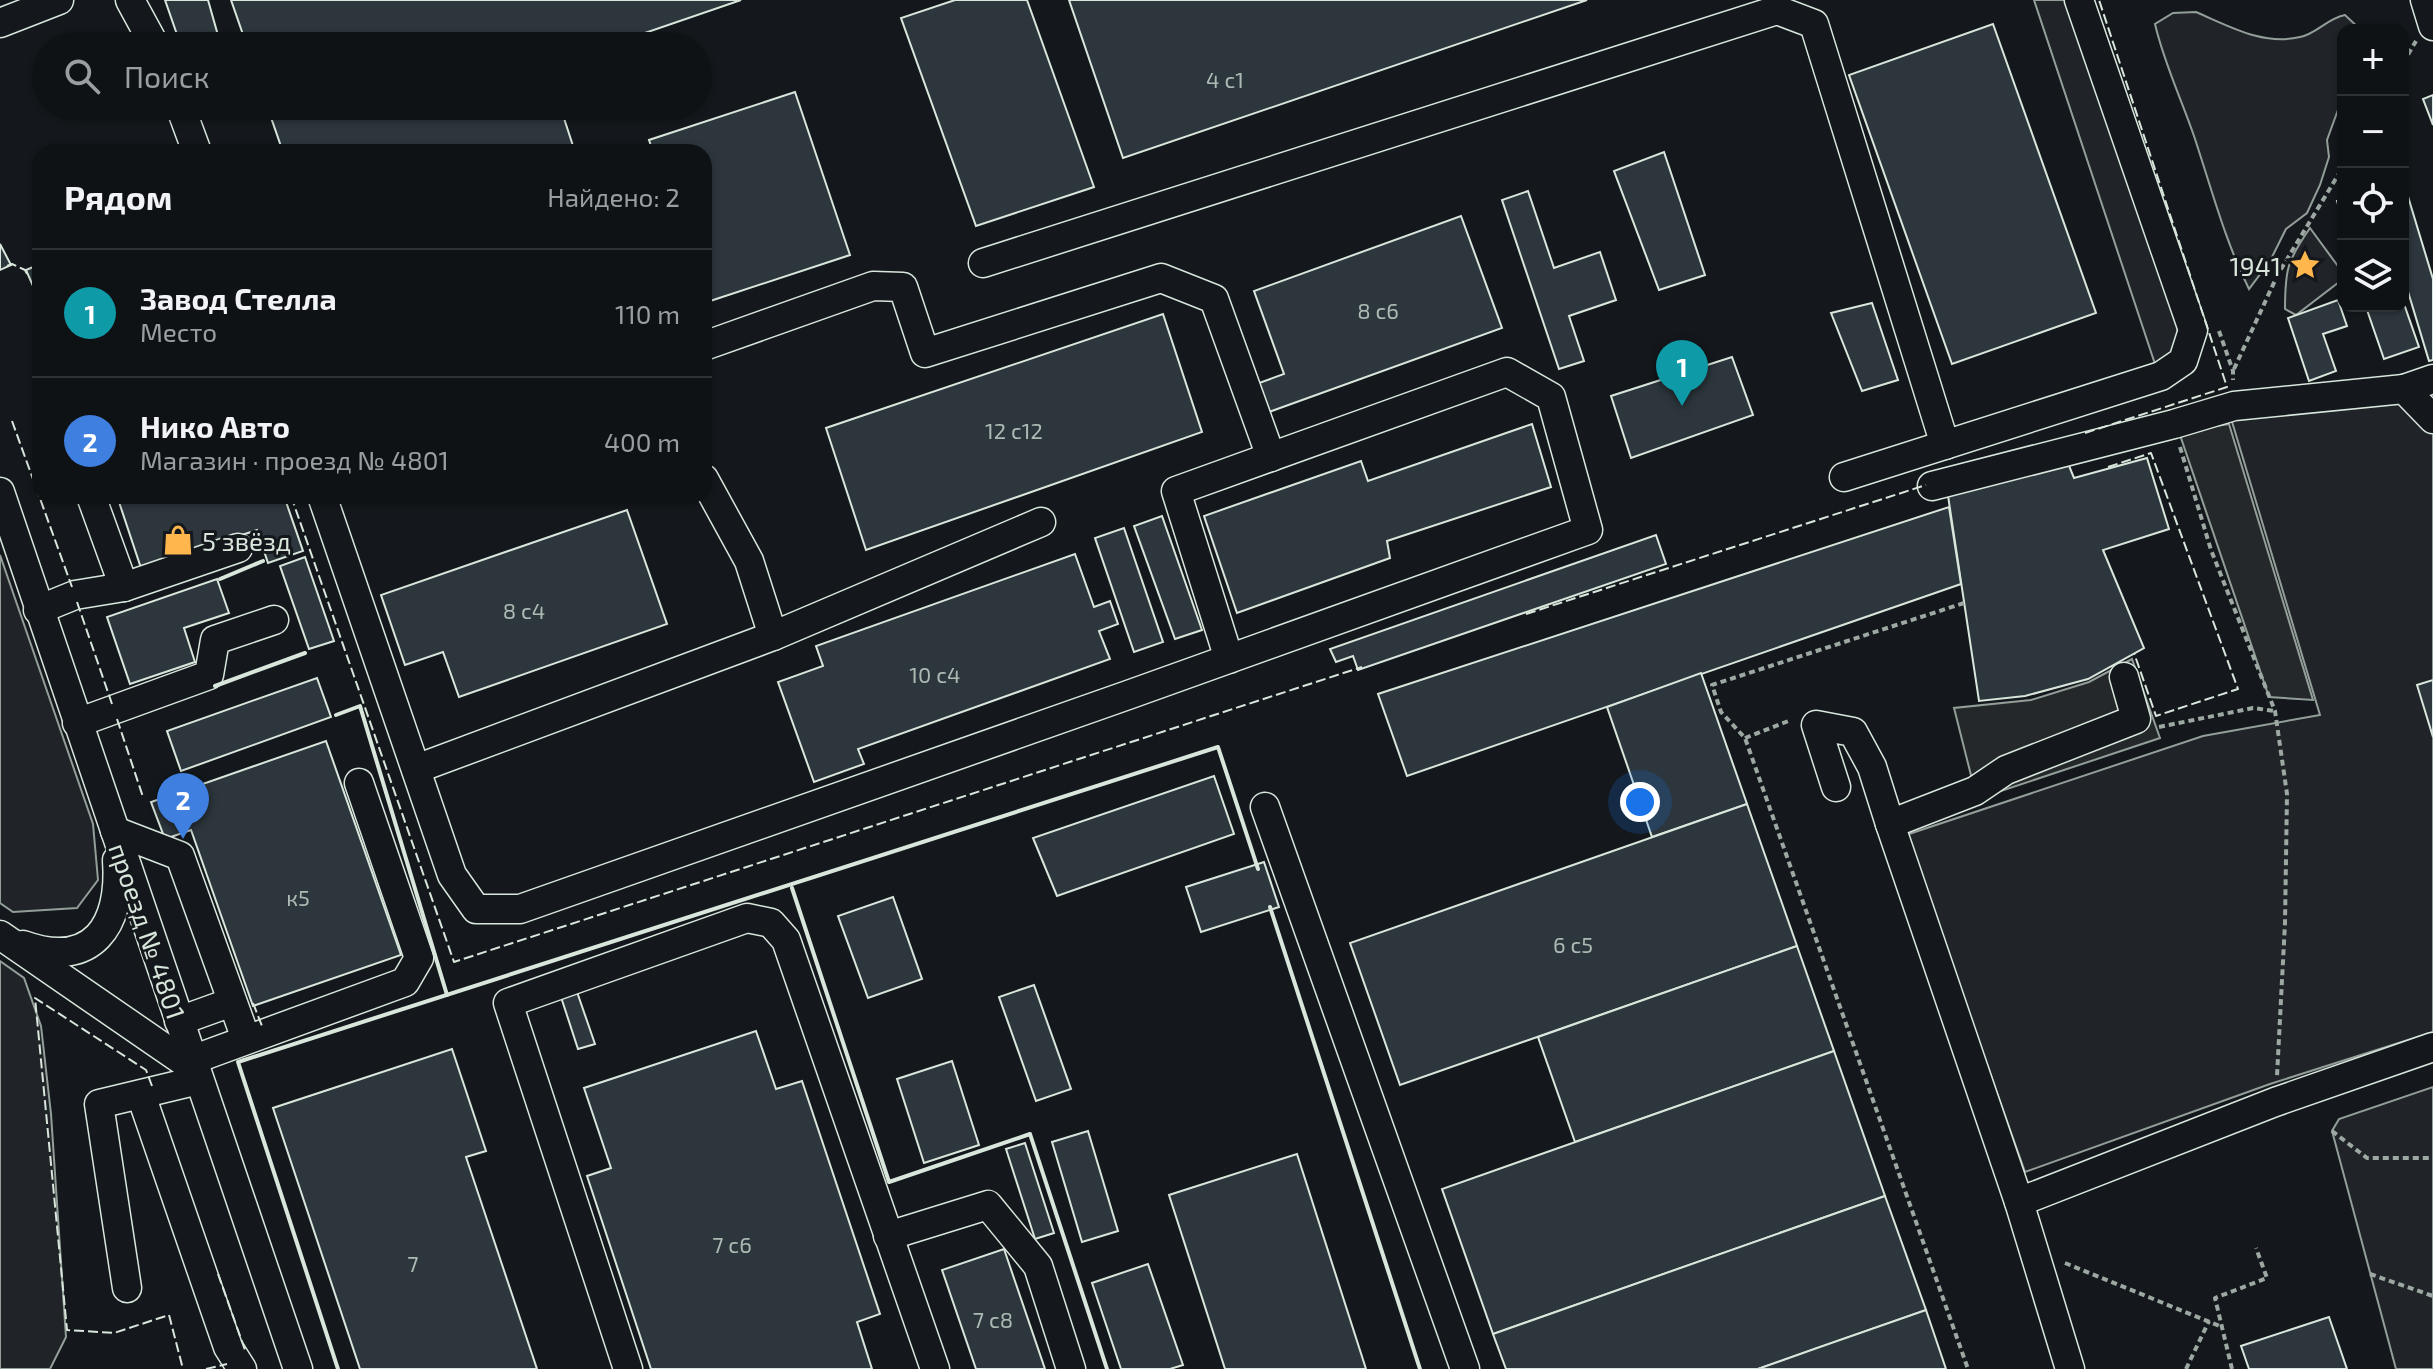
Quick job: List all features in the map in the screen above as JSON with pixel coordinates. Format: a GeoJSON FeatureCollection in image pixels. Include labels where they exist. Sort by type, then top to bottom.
{"type":"FeatureCollection","features":[{"type":"Feature","properties":{"kind":"street"},"geometry":{"type":"LineString","coordinates":[[0,23],[59,0]]}},
{"type":"Feature","properties":{"kind":"street"},"geometry":{"type":"LineString","coordinates":[[130,0],[147,32]]}},
{"type":"Feature","properties":{"kind":"street"},"geometry":{"type":"LineString","coordinates":[[1844,477],[2161,376],[2183,361],[2193,330],[2079,0]]}},
{"type":"Feature","properties":{"kind":"street"},"geometry":{"type":"LineString","coordinates":[[2425,0],[2433,26]]}},
{"type":"Feature","properties":{"kind":"street"},"geometry":{"type":"LineString","coordinates":[[983,263],[1777,10],[1814,24],[1945,445]]}},
{"type":"Feature","properties":{"kind":"street"},"geometry":{"type":"LineString","coordinates":[[185,120],[194,144]]}},
{"type":"Feature","properties":{"kind":"street"},"geometry":{"type":"LineString","coordinates":[[712,343],[873,286],[903,287],[925,353],[1161,278],[1214,299],[1271,457]]}},
{"type":"Feature","properties":{"kind":"street"},"geometry":{"type":"LineString","coordinates":[[325,504],[452,875],[476,909],[520,909],[1229,659],[1588,530],[1551,397],[1507,372],[1176,491],[1229,659]]}},
{"type":"Feature","properties":{"kind":"street"},"geometry":{"type":"LineString","coordinates":[[1932,486],[2234,406],[2404,389],[2433,379]]}},
{"type":"Feature","properties":{"kind":"street"},"geometry":{"type":"LineString","coordinates":[[2404,389],[2433,419]]}},
{"type":"Feature","properties":{"kind":"street","name":"проезд № 4801"},"geometry":{"type":"LineString","coordinates":[[0,492],[298,1369]]}},
{"type":"Feature","properties":{"kind":"street"},"geometry":{"type":"LineString","coordinates":[[712,494],[749,561],[773,636]]}},
{"type":"Feature","properties":{"kind":"street"},"geometry":{"type":"LineString","coordinates":[[94,504],[124,587]]}},
{"type":"Feature","properties":{"kind":"street"},"geometry":{"type":"LineString","coordinates":[[416,769],[773,636],[1041,522]]}},
{"type":"Feature","properties":{"kind":"street"},"geometry":{"type":"LineString","coordinates":[[38,610],[75,595],[124,587],[238,548]]}},
{"type":"Feature","properties":{"kind":"street"},"geometry":{"type":"LineString","coordinates":[[77,723],[209,675],[215,640],[274,620]]}},
{"type":"Feature","properties":{"kind":"street"},"geometry":{"type":"LineString","coordinates":[[1890,824],[1975,791],[2006,770],[2136,719],[2124,677]]}},
{"type":"Feature","properties":{"kind":"street"},"geometry":{"type":"LineString","coordinates":[[1836,787],[1816,725],[1853,732],[1872,767],[2019,1202],[2070,1369]]}},
{"type":"Feature","properties":{"kind":"street"},"geometry":{"type":"LineString","coordinates":[[127,1288],[99,1104],[141,1095],[195,1070],[246,1039],[405,982],[419,958],[359,783]]}},
{"type":"Feature","properties":{"kind":"street"},"geometry":{"type":"LineString","coordinates":[[1265,807],[1465,1369]]}},
{"type":"Feature","properties":{"kind":"street"},"geometry":{"type":"LineString","coordinates":[[1,936],[44,952],[70,952],[91,944],[106,928],[120,888],[115,831],[180,856],[246,1039]]}},
{"type":"Feature","properties":{"kind":"street"},"geometry":{"type":"LineString","coordinates":[[628,1369],[508,1003],[747,918],[771,923],[786,940],[935,1369]]}},
{"type":"Feature","properties":{"kind":"street"},"geometry":{"type":"LineString","coordinates":[[1,936],[195,1070]]}},
{"type":"Feature","properties":{"kind":"street"},"geometry":{"type":"LineString","coordinates":[[179,1021],[232,1002]]}},
{"type":"Feature","properties":{"kind":"street"},"geometry":{"type":"LineString","coordinates":[[2019,1202],[2275,1102],[2433,1047]]}},
{"type":"Feature","properties":{"kind":"street"},"geometry":{"type":"LineString","coordinates":[[141,1095],[228,1347],[242,1369]]}},
{"type":"Feature","properties":{"kind":"street"},"geometry":{"type":"LineString","coordinates":[[888,1236],[988,1205],[1038,1266],[1071,1369]]}},
{"type":"Feature","properties":{"kind":"path"},"geometry":{"type":"LineString","coordinates":[[2233,371],[2278,274],[2342,168]]}},
{"type":"Feature","properties":{"kind":"path"},"geometry":{"type":"LineString","coordinates":[[2174,424],[2211,550],[2275,711],[2287,794],[2285,923],[2275,1102]]}},
{"type":"Feature","properties":{"kind":"path"},"geometry":{"type":"LineString","coordinates":[[1964,603],[1712,685],[1721,712],[1745,738],[1968,1369]]}},
{"type":"Feature","properties":{"kind":"path"},"geometry":{"type":"LineString","coordinates":[[2157,727],[2253,708],[2275,711]]}},
{"type":"Feature","properties":{"kind":"path"},"geometry":{"type":"LineString","coordinates":[[1745,738],[1797,717],[1816,725]]}},
{"type":"Feature","properties":{"kind":"path"},"geometry":{"type":"LineString","coordinates":[[2332,1131],[2367,1158],[2433,1158]]}},
{"type":"Feature","properties":{"kind":"path"},"geometry":{"type":"LineString","coordinates":[[2232,1369],[2215,1298],[2267,1278],[2256,1248]]}},
{"type":"Feature","properties":{"kind":"path"},"geometry":{"type":"LineString","coordinates":[[2034,1250],[2222,1327]]}},
{"type":"Feature","properties":{"kind":"path"},"geometry":{"type":"LineString","coordinates":[[2370,1274],[2433,1296]]}},
{"type":"Feature","properties":{"kind":"path"},"geometry":{"type":"LineString","coordinates":[[2186,1369],[2209,1321]]}},
{"type":"Feature","properties":{"kind":"shaded area"},"geometry":{"type":"Polygon","coordinates":[[[2034,0],[2071,0],[2178,327],[2175,349],[2156,367],[2034,0]]]}},
{"type":"Feature","properties":{"kind":"shaded area"},"geometry":{"type":"Polygon","coordinates":[[[2196,12],[2246,33],[2273,39],[2306,35],[2345,15],[2355,24],[2337,24],[2337,112],[2327,140],[2329,157],[2320,185],[2307,213],[2286,229],[2270,261],[2249,289],[2226,233],[2155,24],[2173,13],[2196,12]]]}},
{"type":"Feature","properties":{"kind":"shaded area"},"geometry":{"type":"Polygon","coordinates":[[[2310,228],[2337,265],[2337,284],[2296,315],[2285,309],[2287,275],[2296,249],[2310,228]]]}},
{"type":"Feature","properties":{"kind":"shaded area"},"geometry":{"type":"Polygon","coordinates":[[[2371,394],[2414,409],[2433,431],[2433,1032],[2270,1084],[2025,1172],[1906,835],[2203,736],[2320,715],[2230,415],[2371,394]]]}},
{"type":"Feature","properties":{"kind":"shaded area"},"geometry":{"type":"Polygon","coordinates":[[[2229,424],[2313,700],[2269,697],[2179,432],[2229,424]]]}},
{"type":"Feature","properties":{"kind":"shaded area"},"geometry":{"type":"Polygon","coordinates":[[[0,555],[93,824],[98,880],[77,908],[13,912],[0,903],[0,555]]]}},
{"type":"Feature","properties":{"kind":"shaded area"},"geometry":{"type":"Polygon","coordinates":[[[2132,659],[2160,738],[1977,799],[1954,708],[2031,700],[2089,682],[2132,659]]]}},
{"type":"Feature","properties":{"kind":"shaded area"},"geometry":{"type":"Polygon","coordinates":[[[0,961],[24,978],[41,1026],[51,1114],[66,1337],[50,1369],[0,1369],[0,961]]]}},
{"type":"Feature","properties":{"kind":"shaded area"},"geometry":{"type":"Polygon","coordinates":[[[2433,1087],[2433,1369],[2396,1369],[2332,1131],[2339,1119],[2433,1087]]]}},
{"type":"Feature","properties":{"kind":"building"},"geometry":{"type":"Polygon","coordinates":[[[165,0],[208,0],[217,32],[176,32],[165,0]]]}},
{"type":"Feature","properties":{"kind":"building"},"geometry":{"type":"Polygon","coordinates":[[[231,0],[741,0],[648,32],[242,32],[231,0]]]}},
{"type":"Feature","properties":{"kind":"building"},"geometry":{"type":"Polygon","coordinates":[[[955,0],[1027,0],[1094,187],[976,226],[901,18],[955,0]]]}},
{"type":"Feature","properties":{"kind":"building"},"geometry":{"type":"Polygon","coordinates":[[[1069,0],[1587,0],[1123,158],[1069,0]]]}},
{"type":"Feature","properties":{"kind":"building"},"geometry":{"type":"Polygon","coordinates":[[[1993,24],[2096,313],[1952,364],[1849,75],[1993,24]]]}},
{"type":"Feature","properties":{"kind":"building"},"geometry":{"type":"Polygon","coordinates":[[[795,92],[850,255],[712,300],[712,144],[650,144],[649,140],[795,92]]]}},
{"type":"Feature","properties":{"kind":"building"},"geometry":{"type":"Polygon","coordinates":[[[2433,95],[2433,125],[2423,99],[2433,95]]]}},
{"type":"Feature","properties":{"kind":"building"},"geometry":{"type":"Polygon","coordinates":[[[272,120],[565,120],[572,144],[280,144],[272,120]]]}},
{"type":"Feature","properties":{"kind":"building"},"geometry":{"type":"Polygon","coordinates":[[[1664,152],[1705,275],[1659,290],[1614,171],[1664,152]]]}},
{"type":"Feature","properties":{"kind":"building"},"geometry":{"type":"Polygon","coordinates":[[[1528,191],[1554,268],[1600,252],[1616,300],[1569,316],[1584,361],[1559,369],[1502,200],[1528,191]]]}},
{"type":"Feature","properties":{"kind":"building"},"geometry":{"type":"Polygon","coordinates":[[[2409,200],[2433,279],[2433,360],[2429,361],[2409,295],[2409,200]]]}},
{"type":"Feature","properties":{"kind":"building"},"geometry":{"type":"Polygon","coordinates":[[[1461,216],[1502,328],[1269,412],[1259,383],[1284,374],[1254,291],[1461,216]]]}},
{"type":"Feature","properties":{"kind":"building"},"geometry":{"type":"Polygon","coordinates":[[[0,244],[11,265],[0,270],[0,244]]]}},
{"type":"Feature","properties":{"kind":"building"},"geometry":{"type":"Polygon","coordinates":[[[32,267],[32,284],[26,270],[32,267]]]}},
{"type":"Feature","properties":{"kind":"building"},"geometry":{"type":"Polygon","coordinates":[[[2337,300],[2337,312],[2342,312],[2347,326],[2323,334],[2336,371],[2309,381],[2288,318],[2337,300]]]}},
{"type":"Feature","properties":{"kind":"building"},"geometry":{"type":"Polygon","coordinates":[[[1872,303],[1898,380],[1862,391],[1831,313],[1872,303]]]}},
{"type":"Feature","properties":{"kind":"building"},"geometry":{"type":"Polygon","coordinates":[[[2368,312],[2407,312],[2419,347],[2384,359],[2368,312]]]}},
{"type":"Feature","properties":{"kind":"building"},"geometry":{"type":"Polygon","coordinates":[[[1163,314],[1202,432],[866,550],[826,428],[1163,314]]]}},
{"type":"Feature","properties":{"kind":"building"},"geometry":{"type":"Polygon","coordinates":[[[1732,357],[1753,415],[1631,458],[1611,396],[1732,357]]]}},
{"type":"Feature","properties":{"kind":"building"},"geometry":{"type":"Polygon","coordinates":[[[1532,424],[1551,487],[1387,541],[1390,558],[1237,613],[1204,516],[1361,461],[1368,481],[1532,424]]]}},
{"type":"Feature","properties":{"kind":"building"},"geometry":{"type":"Polygon","coordinates":[[[2065,456],[2074,478],[2147,458],[2169,529],[2103,550],[2144,648],[2088,679],[2025,696],[1979,701],[1947,489],[2065,456]]]}},
{"type":"Feature","properties":{"kind":"building","name":"5 звёзд"},"geometry":{"type":"Polygon","coordinates":[[[120,504],[287,504],[303,551],[268,563],[257,530],[141,568],[120,504]]]}},
{"type":"Feature","properties":{"kind":"building"},"geometry":{"type":"Polygon","coordinates":[[[1949,507],[1961,584],[1407,776],[1378,694],[1949,507]]]}},
{"type":"Feature","properties":{"kind":"building"},"geometry":{"type":"Polygon","coordinates":[[[627,510],[667,624],[459,697],[443,652],[405,665],[381,595],[627,510]]]}},
{"type":"Feature","properties":{"kind":"building"},"geometry":{"type":"Polygon","coordinates":[[[1162,516],[1202,630],[1175,639],[1134,526],[1162,516]]]}},
{"type":"Feature","properties":{"kind":"building"},"geometry":{"type":"Polygon","coordinates":[[[1124,528],[1163,642],[1134,652],[1095,538],[1124,528]]]}},
{"type":"Feature","properties":{"kind":"building"},"geometry":{"type":"Polygon","coordinates":[[[1656,535],[1666,564],[1358,670],[1353,656],[1336,662],[1330,649],[1656,535]]]}},
{"type":"Feature","properties":{"kind":"building"},"geometry":{"type":"Polygon","coordinates":[[[1075,554],[1094,607],[1110,601],[1118,624],[1099,631],[1110,659],[858,749],[864,764],[814,782],[778,682],[823,666],[816,646],[1075,554]]]}},
{"type":"Feature","properties":{"kind":"building"},"geometry":{"type":"Polygon","coordinates":[[[305,557],[334,641],[309,649],[280,566],[305,557]]]}},
{"type":"Feature","properties":{"kind":"building"},"geometry":{"type":"Polygon","coordinates":[[[217,579],[229,613],[184,628],[195,662],[130,684],[107,617],[217,579]]]}},
{"type":"Feature","properties":{"kind":"building"},"geometry":{"type":"Polygon","coordinates":[[[1701,673],[1747,804],[1652,837],[1607,707],[1701,673]]]}},
{"type":"Feature","properties":{"kind":"building"},"geometry":{"type":"Polygon","coordinates":[[[317,678],[331,717],[181,771],[167,731],[317,678]]]}},
{"type":"Feature","properties":{"kind":"building"},"geometry":{"type":"Polygon","coordinates":[[[2433,680],[2433,737],[2417,685],[2433,680]]]}},
{"type":"Feature","properties":{"kind":"building"},"geometry":{"type":"Polygon","coordinates":[[[326,741],[401,955],[253,1006],[191,830],[165,839],[151,802],[326,741]]]}},
{"type":"Feature","properties":{"kind":"building"},"geometry":{"type":"Polygon","coordinates":[[[1214,776],[1234,834],[1057,896],[1033,838],[1214,776]]]}},
{"type":"Feature","properties":{"kind":"building"},"geometry":{"type":"Polygon","coordinates":[[[1747,804],[1797,946],[1400,1085],[1350,943],[1747,804]]]}},
{"type":"Feature","properties":{"kind":"building"},"geometry":{"type":"Polygon","coordinates":[[[1264,862],[1279,907],[1201,932],[1186,887],[1264,862]]]}},
{"type":"Feature","properties":{"kind":"building"},"geometry":{"type":"Polygon","coordinates":[[[893,897],[922,979],[868,998],[838,916],[893,897]]]}},
{"type":"Feature","properties":{"kind":"building"},"geometry":{"type":"Polygon","coordinates":[[[1797,946],[1834,1051],[1575,1142],[1538,1037],[1797,946]]]}},
{"type":"Feature","properties":{"kind":"building"},"geometry":{"type":"Polygon","coordinates":[[[1034,985],[1071,1089],[1036,1101],[999,997],[1034,985]]]}},
{"type":"Feature","properties":{"kind":"building"},"geometry":{"type":"Polygon","coordinates":[[[576,989],[595,1044],[578,1049],[560,994],[576,989]]]}},
{"type":"Feature","properties":{"kind":"building"},"geometry":{"type":"Polygon","coordinates":[[[756,1031],[776,1089],[802,1081],[880,1314],[857,1322],[872,1369],[651,1369],[587,1176],[611,1168],[584,1088],[756,1031]]]}},
{"type":"Feature","properties":{"kind":"building"},"geometry":{"type":"Polygon","coordinates":[[[452,1049],[486,1151],[466,1157],[537,1369],[360,1369],[273,1108],[452,1049]]]}},
{"type":"Feature","properties":{"kind":"building"},"geometry":{"type":"Polygon","coordinates":[[[1834,1051],[1885,1196],[1493,1334],[1442,1189],[1834,1051]]]}},
{"type":"Feature","properties":{"kind":"building"},"geometry":{"type":"Polygon","coordinates":[[[952,1061],[979,1145],[924,1163],[897,1079],[952,1061]]]}},
{"type":"Feature","properties":{"kind":"building"},"geometry":{"type":"Polygon","coordinates":[[[1088,1131],[1118,1231],[1082,1242],[1052,1142],[1088,1131]]]}},
{"type":"Feature","properties":{"kind":"building"},"geometry":{"type":"Polygon","coordinates":[[[1025,1143],[1054,1233],[1035,1239],[1006,1149],[1025,1143]]]}},
{"type":"Feature","properties":{"kind":"building"},"geometry":{"type":"Polygon","coordinates":[[[1297,1154],[1366,1369],[1225,1369],[1169,1195],[1297,1154]]]}},
{"type":"Feature","properties":{"kind":"building"},"geometry":{"type":"Polygon","coordinates":[[[1885,1196],[1926,1310],[1758,1369],[1506,1369],[1493,1334],[1885,1196]]]}},
{"type":"Feature","properties":{"kind":"building"},"geometry":{"type":"Polygon","coordinates":[[[1004,1249],[1045,1369],[976,1369],[942,1270],[1004,1249]]]}},
{"type":"Feature","properties":{"kind":"building"},"geometry":{"type":"Polygon","coordinates":[[[1148,1264],[1183,1365],[1170,1369],[1121,1369],[1092,1283],[1148,1264]]]}},
{"type":"Feature","properties":{"kind":"building"},"geometry":{"type":"Polygon","coordinates":[[[1926,1310],[1946,1369],[1758,1369],[1817,1348],[1926,1310]]]}},
{"type":"Feature","properties":{"kind":"building"},"geometry":{"type":"Polygon","coordinates":[[[2329,1317],[2347,1369],[2249,1369],[2241,1346],[2329,1317]]]}},
{"type":"Feature","properties":{"kind":"fence"},"geometry":{"type":"LineString","coordinates":[[2085,433],[2227,387],[2099,0]]}},
{"type":"Feature","properties":{"kind":"fence"},"geometry":{"type":"LineString","coordinates":[[7,266],[12,264],[27,274]]}},
{"type":"Feature","properties":{"kind":"fence"},"geometry":{"type":"LineString","coordinates":[[12,421],[32,476]]}},
{"type":"Feature","properties":{"kind":"fence"},"geometry":{"type":"LineString","coordinates":[[2108,467],[2151,453],[2238,689],[2156,716],[2134,653]]}},
{"type":"Feature","properties":{"kind":"fence"},"geometry":{"type":"LineString","coordinates":[[1526,614],[1926,485]]}},
{"type":"Feature","properties":{"kind":"fence"},"geometry":{"type":"LineString","coordinates":[[42,504],[72,587]]}},
{"type":"Feature","properties":{"kind":"fence"},"geometry":{"type":"LineString","coordinates":[[294,504],[454,962],[1362,667]]}},
{"type":"Feature","properties":{"kind":"fence"},"geometry":{"type":"LineString","coordinates":[[77,602],[112,704]]}},
{"type":"Feature","properties":{"kind":"fence"},"geometry":{"type":"LineString","coordinates":[[117,719],[143,797]]}},
{"type":"Feature","properties":{"kind":"fence"},"geometry":{"type":"LineString","coordinates":[[152,1086],[146,1070],[35,998],[67,1330],[114,1333],[169,1315],[183,1369]]}},
{"type":"Feature","properties":{"kind":"fence"},"geometry":{"type":"LineString","coordinates":[[253,1003],[262,1026]]}},
{"type":"Feature","properties":{"kind":"fence"},"geometry":{"type":"LineString","coordinates":[[218,1274],[245,1350]]}},
{"type":"Feature","properties":{"kind":"fence"},"geometry":{"type":"LineString","coordinates":[[206,1369],[227,1364]]}},
{"type":"Feature","properties":{"kind":"wall"},"geometry":{"type":"LineString","coordinates":[[220,579],[263,561]]}},
{"type":"Feature","properties":{"kind":"wall"},"geometry":{"type":"LineString","coordinates":[[215,686],[305,653]]}},
{"type":"Feature","properties":{"kind":"wall"},"geometry":{"type":"LineString","coordinates":[[336,715],[360,706],[447,995]]}},
{"type":"Feature","properties":{"kind":"wall"},"geometry":{"type":"LineString","coordinates":[[338,1369],[238,1062],[1218,747],[1258,869]]}},
{"type":"Feature","properties":{"kind":"wall"},"geometry":{"type":"LineString","coordinates":[[792,888],[889,1182],[1030,1134],[1107,1369]]}},
{"type":"Feature","properties":{"kind":"wall"},"geometry":{"type":"LineString","coordinates":[[1270,907],[1420,1369]]}},
{"type":"Feature","properties":{"kind":"place","name":"1941"},"geometry":{"type":"Point","coordinates":[2305,265]}},
{"type":"Feature","properties":{"kind":"place","name":"Завод Стелла"},"geometry":{"type":"Point","coordinates":[1682,406]}},
{"type":"Feature","properties":{"kind":"place","name":"5 звёзд"},"geometry":{"type":"Point","coordinates":[178,540]}},
{"type":"Feature","properties":{"kind":"place","name":"Нико Авто"},"geometry":{"type":"Point","coordinates":[183,839]}}]}
